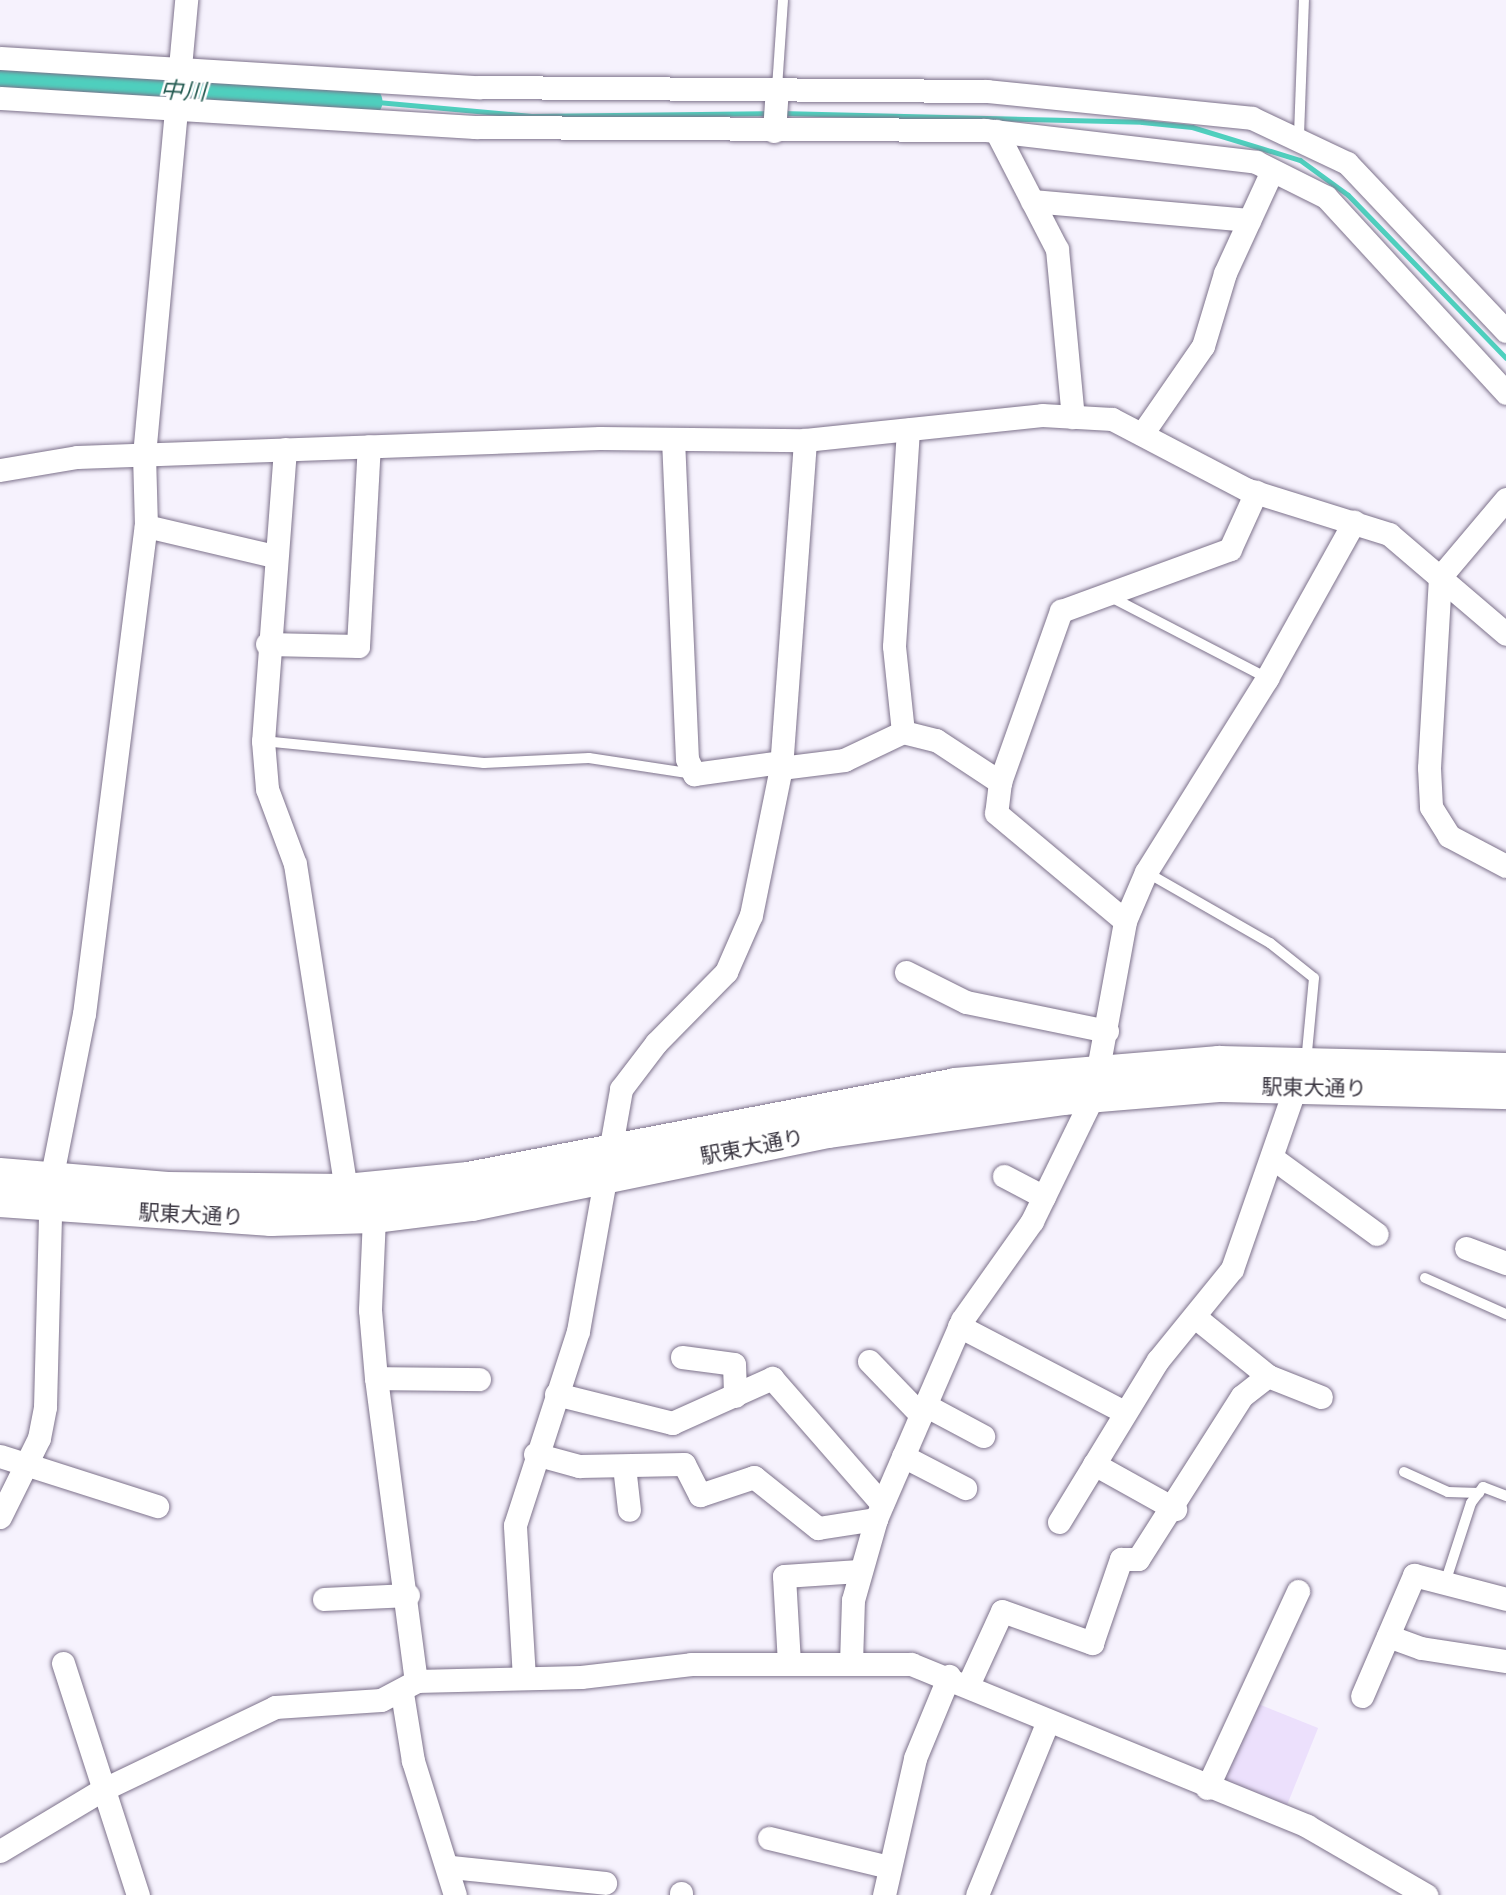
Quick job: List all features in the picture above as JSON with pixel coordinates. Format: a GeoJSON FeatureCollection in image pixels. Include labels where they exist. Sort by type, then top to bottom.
{"type":"FeatureCollection","features":[{"type":"Feature","properties":{"kind":"street"},"geometry":{"type":"LineString","coordinates":[[0,1517],[39,1438],[49,1371],[52,1194],[84,1014],[146,526],[144,455],[186,0]]}},
{"type":"Feature","properties":{"kind":"street"},"geometry":{"type":"LineString","coordinates":[[0,58],[478,87],[987,92],[1188,107],[1252,118],[1299,135],[1374,187],[1506,331]]}},
{"type":"Feature","properties":{"kind":"street"},"geometry":{"type":"LineString","coordinates":[[774,131],[777,88]]}},
{"type":"Feature","properties":{"kind":"street"},"geometry":{"type":"LineString","coordinates":[[987,92],[991,130],[1057,249],[1073,417]]}},
{"type":"Feature","properties":{"kind":"street"},"geometry":{"type":"LineString","coordinates":[[0,98],[475,127],[774,131],[991,130],[1256,162],[1326,197],[1506,393]]}},
{"type":"Feature","properties":{"kind":"street"},"geometry":{"type":"LineString","coordinates":[[1142,434],[1203,346],[1249,220],[1272,170]]}},
{"type":"Feature","properties":{"kind":"street"},"geometry":{"type":"LineString","coordinates":[[1032,201],[1249,220]]}},
{"type":"Feature","properties":{"kind":"street"},"geometry":{"type":"LineString","coordinates":[[0,470],[77,457],[369,446],[673,439],[805,440],[908,429],[1073,417],[1112,419],[1256,492],[1389,534],[1506,634]]}},
{"type":"Feature","properties":{"kind":"street"},"geometry":{"type":"LineString","coordinates":[[903,732],[894,646],[908,429]]}},
{"type":"Feature","properties":{"kind":"street"},"geometry":{"type":"LineString","coordinates":[[673,439],[687,760],[694,774],[844,760],[903,732],[936,740],[1000,782]]}},
{"type":"Feature","properties":{"kind":"street"},"geometry":{"type":"LineString","coordinates":[[524,1678],[515,1525],[535,1454],[578,1331],[621,1089],[726,972],[751,915],[782,765],[805,440]]}},
{"type":"Feature","properties":{"kind":"street"},"geometry":{"type":"LineString","coordinates":[[267,644],[358,646],[369,446]]}},
{"type":"Feature","properties":{"kind":"street"},"geometry":{"type":"LineString","coordinates":[[285,449],[267,644],[263,741],[267,789],[295,864],[346,1190]]}},
{"type":"Feature","properties":{"kind":"street"},"geometry":{"type":"LineString","coordinates":[[1125,920],[996,813],[1000,782],[1061,611],[1103,593],[1230,548],[1256,492]]}},
{"type":"Feature","properties":{"kind":"street"},"geometry":{"type":"LineString","coordinates":[[1506,499],[1440,577],[1432,807],[1449,836],[1506,866]]}},
{"type":"Feature","properties":{"kind":"street"},"geometry":{"type":"LineString","coordinates":[[851,1663],[859,1571],[879,1512],[960,1326],[1044,1197],[1096,1083],[1125,920],[1146,872],[1267,678],[1354,522]]}},
{"type":"Feature","properties":{"kind":"street"},"geometry":{"type":"LineString","coordinates":[[146,526],[274,556]]}},
{"type":"Feature","properties":{"kind":"street"},"geometry":{"type":"LineString","coordinates":[[906,972],[966,1002],[1107,1031]]}},
{"type":"Feature","properties":{"kind":"street","name":"駅東大通り"},"geometry":{"type":"LineString","coordinates":[[0,1201],[52,1194],[346,1190],[607,1164],[829,1132],[1096,1083],[1218,1086],[1300,1076],[1506,1069]]}},
{"type":"Feature","properties":{"kind":"street"},"geometry":{"type":"LineString","coordinates":[[1059,1522],[1125,1412],[1232,1269],[1274,1159],[1300,1076]]}},
{"type":"Feature","properties":{"kind":"street","name":"駅東大通り"},"geometry":{"type":"LineString","coordinates":[[1300,1076],[1506,1093]]}},
{"type":"Feature","properties":{"kind":"street"},"geometry":{"type":"LineString","coordinates":[[1274,1159],[1377,1234]]}},
{"type":"Feature","properties":{"kind":"street","name":"駅東大通り"},"geometry":{"type":"LineString","coordinates":[[0,1174],[52,1194],[271,1220],[374,1217],[472,1205],[607,1164]]}},
{"type":"Feature","properties":{"kind":"street"},"geometry":{"type":"LineString","coordinates":[[1004,1176],[1044,1197]]}},
{"type":"Feature","properties":{"kind":"street"},"geometry":{"type":"LineString","coordinates":[[374,1217],[370,1310],[376,1378],[408,1595],[413,1760],[451,1867],[455,1895]]}},
{"type":"Feature","properties":{"kind":"street"},"geometry":{"type":"LineString","coordinates":[[1466,1248],[1506,1263]]}},
{"type":"Feature","properties":{"kind":"street"},"geometry":{"type":"LineString","coordinates":[[1195,1317],[1269,1376],[1321,1397]]}},
{"type":"Feature","properties":{"kind":"street"},"geometry":{"type":"LineString","coordinates":[[960,1326],[1125,1412]]}},
{"type":"Feature","properties":{"kind":"street"},"geometry":{"type":"LineString","coordinates":[[682,1357],[734,1364],[735,1396]]}},
{"type":"Feature","properties":{"kind":"street"},"geometry":{"type":"LineString","coordinates":[[869,1361],[923,1410],[983,1436]]}},
{"type":"Feature","properties":{"kind":"street"},"geometry":{"type":"LineString","coordinates":[[884,1895],[915,1758],[959,1679],[1002,1611],[1092,1643],[1121,1559],[1138,1559],[1175,1508],[1242,1396],[1269,1376]]}},
{"type":"Feature","properties":{"kind":"street"},"geometry":{"type":"LineString","coordinates":[[376,1378],[479,1380]]}},
{"type":"Feature","properties":{"kind":"street"},"geometry":{"type":"LineString","coordinates":[[556,1394],[672,1423],[772,1378],[879,1512]]}},
{"type":"Feature","properties":{"kind":"street"},"geometry":{"type":"LineString","coordinates":[[535,1454],[579,1466],[684,1464],[700,1495],[754,1477],[818,1528],[879,1512]]}},
{"type":"Feature","properties":{"kind":"street"},"geometry":{"type":"LineString","coordinates":[[0,1456],[27,1462],[157,1506]]}},
{"type":"Feature","properties":{"kind":"street"},"geometry":{"type":"LineString","coordinates":[[903,1456],[965,1488]]}},
{"type":"Feature","properties":{"kind":"street"},"geometry":{"type":"LineString","coordinates":[[1094,1464],[1175,1508]]}},
{"type":"Feature","properties":{"kind":"street"},"geometry":{"type":"LineString","coordinates":[[625,1466],[629,1510]]}},
{"type":"Feature","properties":{"kind":"street"},"geometry":{"type":"LineString","coordinates":[[789,1663],[784,1576],[859,1571]]}},
{"type":"Feature","properties":{"kind":"street"},"geometry":{"type":"LineString","coordinates":[[1362,1696],[1414,1575],[1444,1586],[1506,1599]]}},
{"type":"Feature","properties":{"kind":"street"},"geometry":{"type":"LineString","coordinates":[[1207,1788],[1298,1591]]}},
{"type":"Feature","properties":{"kind":"street"},"geometry":{"type":"LineString","coordinates":[[324,1599],[408,1595]]}},
{"type":"Feature","properties":{"kind":"street"},"geometry":{"type":"LineString","coordinates":[[1388,1636],[1421,1648],[1506,1661]]}},
{"type":"Feature","properties":{"kind":"street"},"geometry":{"type":"LineString","coordinates":[[63,1663],[138,1895]]}},
{"type":"Feature","properties":{"kind":"street"},"geometry":{"type":"LineString","coordinates":[[0,1851],[102,1790],[275,1707],[381,1700],[409,1687],[524,1678],[789,1663],[911,1664],[959,1679],[1048,1721],[1207,1788],[1307,1826],[1426,1895]]}},
{"type":"Feature","properties":{"kind":"street"},"geometry":{"type":"LineString","coordinates":[[977,1895],[1048,1721]]}},
{"type":"Feature","properties":{"kind":"street"},"geometry":{"type":"LineString","coordinates":[[769,1838],[889,1867]]}},
{"type":"Feature","properties":{"kind":"street"},"geometry":{"type":"LineString","coordinates":[[451,1867],[604,1883]]}},
{"type":"Feature","properties":{"kind":"lane"},"geometry":{"type":"LineString","coordinates":[[777,88],[783,0]]}},
{"type":"Feature","properties":{"kind":"lane"},"geometry":{"type":"LineString","coordinates":[[1299,135],[1304,0]]}},
{"type":"Feature","properties":{"kind":"lane"},"geometry":{"type":"LineString","coordinates":[[1103,593],[1267,678]]}},
{"type":"Feature","properties":{"kind":"lane"},"geometry":{"type":"LineString","coordinates":[[263,741],[484,763],[589,758],[694,774]]}},
{"type":"Feature","properties":{"kind":"lane"},"geometry":{"type":"LineString","coordinates":[[1146,872],[1270,943],[1314,978],[1300,1076]]}},
{"type":"Feature","properties":{"kind":"lane"},"geometry":{"type":"LineString","coordinates":[[1424,1278],[1506,1314]]}},
{"type":"Feature","properties":{"kind":"lane"},"geometry":{"type":"LineString","coordinates":[[1404,1472],[1448,1492],[1479,1493]]}},
{"type":"Feature","properties":{"kind":"lane"},"geometry":{"type":"LineString","coordinates":[[1444,1586],[1483,1487],[1506,1496]]}},
{"type":"Feature","properties":{"kind":"shaded area"},"geometry":{"type":"Polygon","coordinates":[[[1256,1703],[1318,1728],[1287,1805],[1225,1780],[1256,1703]]]}},
{"type":"Feature","properties":{"kind":"waterway","name":"中川"},"geometry":{"type":"LineString","coordinates":[[0,82],[366,101]]}},
{"type":"Feature","properties":{"kind":"waterway"},"geometry":{"type":"LineString","coordinates":[[366,101],[531,116],[770,113]]}},
{"type":"Feature","properties":{"kind":"waterway"},"geometry":{"type":"LineString","coordinates":[[780,113],[1142,122],[1192,127],[1300,160],[1348,195],[1506,358]]}}]}
